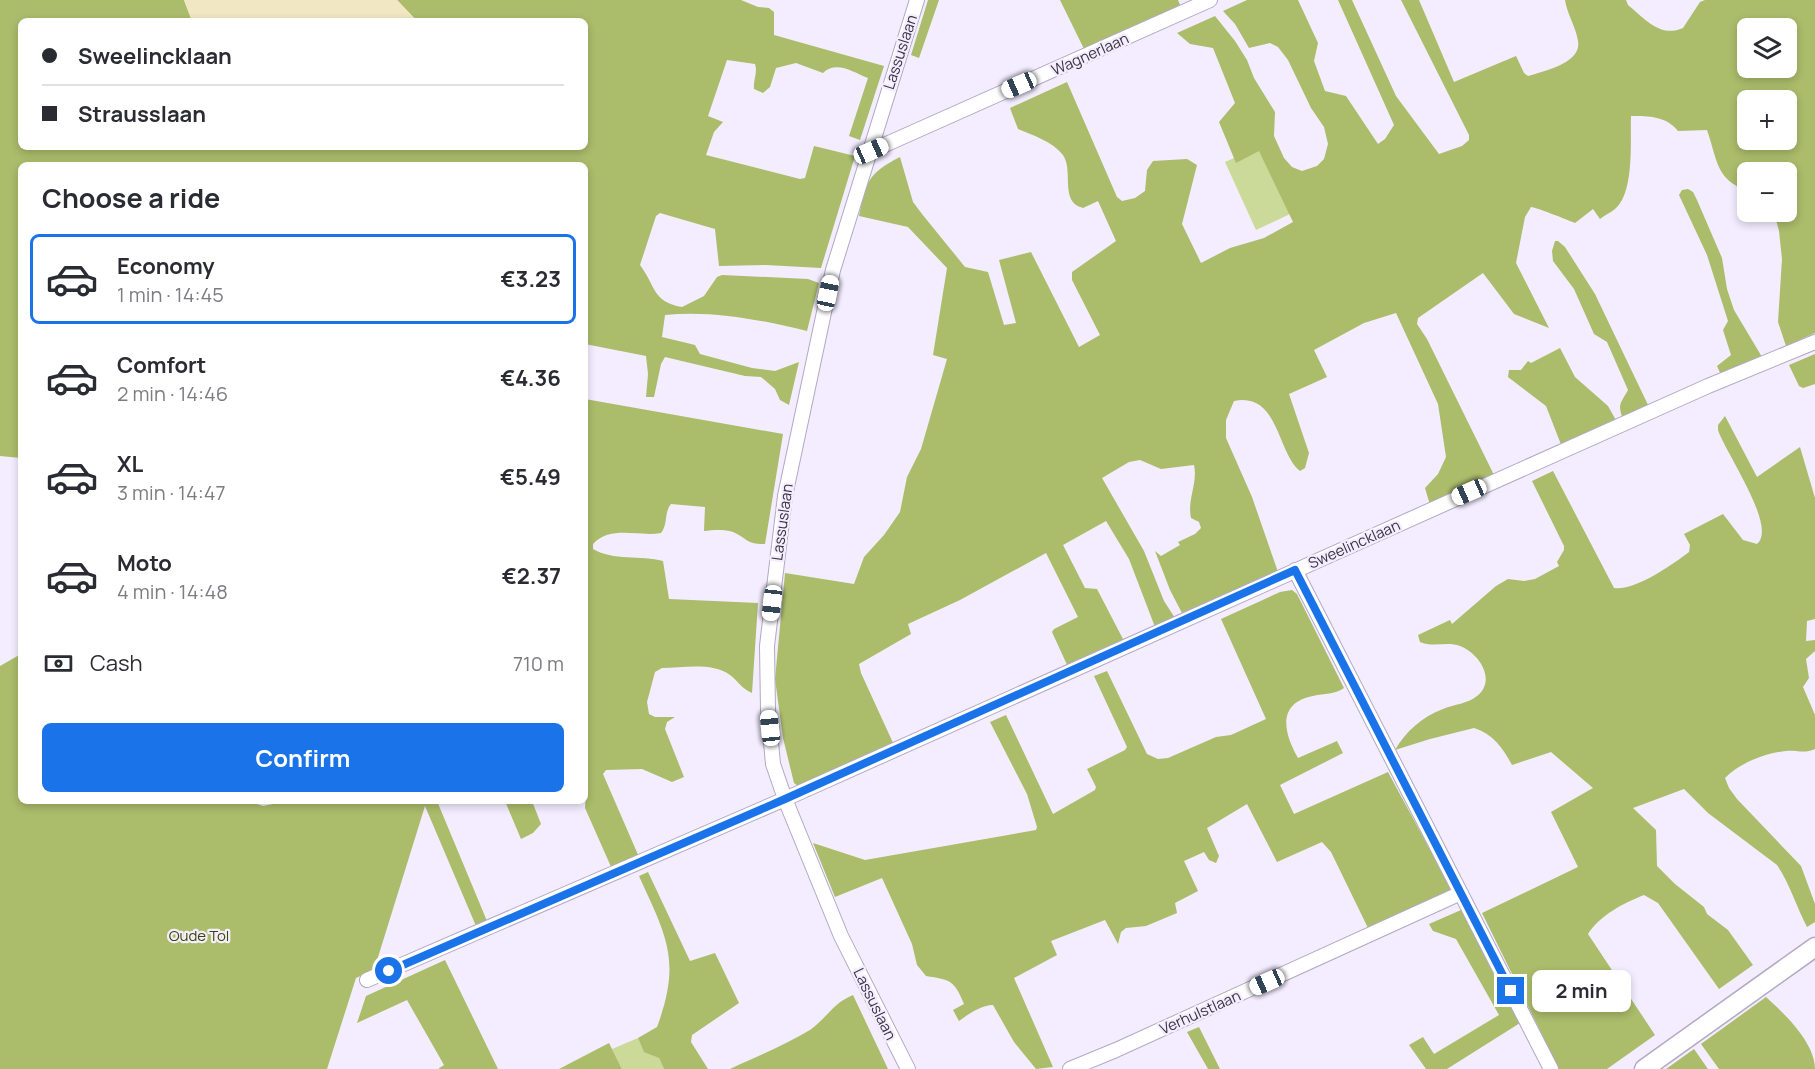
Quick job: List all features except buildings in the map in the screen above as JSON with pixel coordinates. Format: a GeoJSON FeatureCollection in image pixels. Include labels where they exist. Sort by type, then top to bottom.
{"type":"FeatureCollection","features":[{"type":"Feature","properties":{"kind":"main road"},"geometry":{"type":"LineString","coordinates":[[1644,1069],[1815,947]]}},
{"type":"Feature","properties":{"kind":"street","name":"Lassuslaan"},"geometry":{"type":"LineString","coordinates":[[908,1069],[841,936],[773,764],[768,710],[767,646],[785,496],[832,270],[917,0]]}},
{"type":"Feature","properties":{"kind":"street","name":"Wagnerlaan"},"geometry":{"type":"LineString","coordinates":[[871,151],[1210,0]]}},
{"type":"Feature","properties":{"kind":"street","name":"Sweelincklaan"},"geometry":{"type":"LineString","coordinates":[[367,980],[785,799],[1708,386],[1815,342]]}},
{"type":"Feature","properties":{"kind":"street"},"geometry":{"type":"LineString","coordinates":[[1295,570],[1551,1069]]}},
{"type":"Feature","properties":{"kind":"street","name":"Verhulstlaan"},"geometry":{"type":"LineString","coordinates":[[1070,1069],[1461,893]]}},
{"type":"Feature","properties":{"kind":"green space"},"geometry":{"type":"Polygon","coordinates":[[[0,0],[184,0],[191,18],[18,18],[18,150],[588,150],[588,18],[414,18],[397,0],[741,0],[758,7],[769,8],[774,12],[774,35],[884,66],[860,140],[849,136],[868,78],[839,67],[833,67],[823,73],[796,63],[776,68],[770,87],[763,93],[754,89],[755,64],[727,60],[708,116],[723,122],[714,132],[706,155],[800,179],[805,178],[814,146],[855,156],[821,268],[766,265],[719,266],[715,229],[660,213],[656,216],[640,265],[660,297],[672,305],[682,307],[704,296],[717,277],[722,275],[808,279],[819,283],[807,331],[719,315],[665,315],[662,337],[695,345],[700,354],[752,368],[775,371],[799,362],[789,405],[780,400],[775,389],[761,377],[745,376],[665,357],[661,364],[654,397],[646,397],[648,374],[646,356],[588,345],[588,162],[18,162],[18,458],[0,456],[0,0]]]}},
{"type":"Feature","properties":{"kind":"green space"},"geometry":{"type":"Polygon","coordinates":[[[928,0],[939,0],[919,58],[911,55],[928,0]]]}},
{"type":"Feature","properties":{"kind":"green space"},"geometry":{"type":"Polygon","coordinates":[[[1060,0],[1178,0],[1181,7],[1085,51],[1060,0]]]}},
{"type":"Feature","properties":{"kind":"green space"},"geometry":{"type":"Polygon","coordinates":[[[1247,0],[1298,0],[1318,43],[1314,61],[1325,91],[1346,96],[1378,144],[1385,139],[1394,125],[1338,0],[1352,0],[1396,96],[1439,154],[1462,146],[1469,140],[1469,135],[1401,0],[1419,0],[1454,82],[1516,56],[1524,73],[1528,76],[1552,69],[1568,60],[1578,49],[1578,41],[1565,0],[1626,0],[1628,5],[1653,26],[1667,31],[1683,28],[1700,2],[1705,0],[1815,0],[1815,333],[1786,346],[1778,322],[1782,259],[1777,222],[1797,222],[1797,162],[1737,162],[1737,186],[1729,181],[1719,167],[1707,130],[1678,131],[1663,120],[1631,116],[1629,178],[1626,191],[1615,209],[1600,219],[1593,209],[1575,223],[1531,207],[1525,217],[1516,263],[1549,328],[1514,314],[1483,273],[1418,318],[1417,324],[1427,339],[1495,477],[1430,505],[1425,488],[1438,474],[1446,457],[1438,404],[1396,313],[1364,323],[1314,350],[1327,377],[1289,394],[1309,453],[1305,468],[1300,471],[1292,462],[1269,414],[1260,406],[1249,401],[1234,401],[1226,420],[1226,438],[1252,497],[1278,572],[1183,615],[1170,590],[1155,551],[1161,556],[1180,545],[1178,542],[1195,534],[1201,528],[1199,522],[1191,518],[1190,511],[1195,478],[1194,465],[1161,469],[1140,460],[1129,462],[1102,478],[1144,551],[1164,601],[1175,618],[1155,627],[1129,559],[1106,521],[1063,545],[1085,588],[1097,589],[1124,641],[1068,667],[1052,632],[1078,617],[1046,553],[960,600],[908,624],[911,634],[859,664],[894,745],[798,786],[794,783],[783,738],[775,679],[785,573],[854,584],[864,557],[884,535],[900,512],[907,477],[921,449],[947,359],[933,355],[947,268],[908,227],[859,216],[870,180],[881,168],[900,157],[913,202],[922,214],[965,267],[988,272],[1004,325],[1016,323],[999,260],[1031,252],[1079,347],[1100,335],[1072,280],[1072,272],[1116,241],[1098,201],[1083,208],[1071,199],[1063,155],[1048,142],[1018,129],[1010,108],[1067,82],[1117,197],[1122,201],[1135,198],[1145,191],[1147,170],[1153,161],[1187,159],[1197,165],[1182,224],[1201,263],[1230,248],[1264,238],[1293,222],[1259,151],[1236,163],[1219,122],[1235,103],[1213,48],[1190,44],[1177,33],[1215,16],[1247,60],[1254,78],[1275,112],[1274,136],[1284,158],[1292,167],[1302,171],[1317,166],[1324,159],[1328,144],[1324,127],[1311,108],[1288,60],[1278,47],[1270,43],[1249,48],[1235,24],[1223,11],[1247,0]]]}},
{"type":"Feature","properties":{"kind":"green space"},"geometry":{"type":"Polygon","coordinates":[[[1259,147],[1290,214],[1256,230],[1225,162],[1259,147]]]}},
{"type":"Feature","properties":{"kind":"green space"},"geometry":{"type":"Polygon","coordinates":[[[1688,189],[1693,192],[1697,200],[1722,258],[1727,289],[1734,310],[1762,357],[1721,375],[1717,366],[1731,355],[1723,330],[1728,321],[1707,255],[1679,195],[1682,190],[1688,189]]]}},
{"type":"Feature","properties":{"kind":"green space"},"geometry":{"type":"Polygon","coordinates":[[[1555,241],[1565,247],[1595,294],[1649,407],[1623,419],[1620,407],[1628,390],[1607,342],[1594,334],[1574,289],[1553,261],[1552,251],[1555,241]]]}},
{"type":"Feature","properties":{"kind":"green space"},"geometry":{"type":"Polygon","coordinates":[[[1560,348],[1575,377],[1608,406],[1617,422],[1562,447],[1546,406],[1508,377],[1509,370],[1521,370],[1528,361],[1531,363],[1560,348]]]}},
{"type":"Feature","properties":{"kind":"green space"},"geometry":{"type":"Polygon","coordinates":[[[1815,354],[1815,384],[1803,388],[1799,386],[1789,365],[1815,354]]]}},
{"type":"Feature","properties":{"kind":"green space"},"geometry":{"type":"Polygon","coordinates":[[[588,400],[783,434],[765,544],[750,542],[730,531],[704,531],[705,507],[671,504],[661,533],[616,533],[600,538],[593,544],[593,549],[609,555],[663,561],[669,599],[758,603],[752,693],[730,675],[715,668],[662,668],[655,672],[647,702],[649,714],[655,717],[675,717],[667,722],[665,729],[684,777],[672,782],[642,769],[606,770],[603,774],[639,857],[612,869],[585,804],[588,804],[588,400]]]}},
{"type":"Feature","properties":{"kind":"green space"},"geometry":{"type":"Polygon","coordinates":[[[1725,416],[1757,477],[1800,447],[1815,498],[1815,619],[1807,621],[1806,641],[1815,640],[1815,651],[1806,659],[1809,678],[1803,687],[1815,715],[1815,749],[1804,752],[1786,751],[1762,756],[1745,763],[1725,778],[1737,799],[1801,866],[1815,904],[1815,922],[1807,927],[1777,865],[1708,813],[1684,789],[1633,808],[1656,830],[1657,866],[1704,907],[1707,914],[1728,930],[1753,965],[1719,989],[1658,903],[1644,895],[1621,906],[1606,915],[1588,934],[1655,1035],[1607,1069],[1559,1069],[1482,913],[1578,867],[1551,812],[1593,788],[1551,752],[1512,765],[1497,742],[1474,728],[1395,750],[1409,731],[1421,720],[1435,712],[1473,699],[1483,690],[1485,682],[1483,668],[1467,650],[1450,644],[1425,644],[1420,642],[1418,635],[1450,620],[1452,624],[1496,586],[1508,579],[1524,581],[1535,579],[1559,566],[1557,562],[1564,546],[1532,481],[1553,471],[1614,588],[1623,588],[1642,581],[1673,564],[1689,552],[1690,545],[1684,534],[1723,514],[1743,540],[1757,544],[1762,535],[1756,506],[1718,430],[1718,425],[1725,416]]]}},
{"type":"Feature","properties":{"kind":"green space"},"geometry":{"type":"Polygon","coordinates":[[[1292,590],[1297,594],[1344,688],[1333,693],[1301,700],[1288,712],[1287,730],[1298,758],[1337,741],[1343,753],[1280,785],[1294,814],[1388,772],[1450,887],[1450,892],[1368,928],[1331,852],[1322,842],[1277,862],[1247,804],[1207,828],[1219,856],[1216,863],[1209,860],[1204,852],[1184,861],[1198,891],[1175,903],[1177,913],[1146,926],[1126,928],[1121,932],[1118,944],[1105,920],[1051,941],[1057,955],[1014,978],[1053,1067],[1036,1069],[1014,1042],[993,1005],[980,1008],[959,1021],[953,1010],[964,1004],[957,990],[946,980],[926,976],[917,965],[912,944],[882,878],[835,897],[813,843],[865,860],[1036,830],[1027,794],[990,722],[1006,715],[1053,814],[1095,790],[1096,787],[1087,769],[1127,747],[1094,676],[1107,671],[1147,754],[1158,759],[1168,758],[1216,737],[1231,735],[1266,719],[1221,619],[1280,592],[1292,590]]]}},
{"type":"Feature","properties":{"kind":"green space","name":"Oude Tol"},"geometry":{"type":"Polygon","coordinates":[[[18,656],[18,804],[257,804],[263,806],[273,804],[438,804],[487,921],[476,926],[425,806],[374,970],[356,978],[327,1069],[0,1069],[0,666],[18,656]]]}},
{"type":"Feature","properties":{"kind":"green space"},"geometry":{"type":"Polygon","coordinates":[[[506,804],[533,804],[541,824],[533,833],[521,839],[506,804]]]}},
{"type":"Feature","properties":{"kind":"green space"},"geometry":{"type":"Polygon","coordinates":[[[648,872],[690,961],[715,953],[739,1003],[692,1035],[691,1042],[708,1069],[664,1069],[659,1058],[644,1052],[638,1038],[657,1027],[669,984],[668,949],[657,915],[639,876],[648,872]]]}},
{"type":"Feature","properties":{"kind":"green space"},"geometry":{"type":"Polygon","coordinates":[[[1461,910],[1520,1023],[1447,1069],[1426,1069],[1409,1045],[1423,1037],[1434,1054],[1499,1015],[1456,939],[1433,931],[1429,924],[1461,910]]]}},
{"type":"Feature","properties":{"kind":"green space"},"geometry":{"type":"Polygon","coordinates":[[[445,960],[498,1069],[438,1069],[444,1065],[407,1000],[357,1023],[366,996],[445,960]]]}},
{"type":"Feature","properties":{"kind":"green space"},"geometry":{"type":"Polygon","coordinates":[[[853,995],[888,1069],[730,1069],[810,1030],[835,1006],[853,995]]]}},
{"type":"Feature","properties":{"kind":"green space"},"geometry":{"type":"Polygon","coordinates":[[[1766,997],[1790,1020],[1805,1039],[1814,1059],[1815,1069],[1719,1069],[1701,1044],[1766,997]]]}},
{"type":"Feature","properties":{"kind":"green space"},"geometry":{"type":"Polygon","coordinates":[[[1199,1027],[1220,1069],[1208,1069],[1187,1032],[1199,1027]]]}},
{"type":"Feature","properties":{"kind":"green space"},"geometry":{"type":"Polygon","coordinates":[[[638,1038],[644,1051],[659,1058],[664,1069],[622,1069],[612,1049],[638,1038]]]}},
{"type":"Feature","properties":{"kind":"green space"},"geometry":{"type":"Polygon","coordinates":[[[609,1043],[622,1069],[559,1069],[609,1043]]]}},
{"type":"Feature","properties":{"kind":"green space"},"geometry":{"type":"Polygon","coordinates":[[[1694,1049],[1708,1069],[1666,1069],[1694,1049]]]}},
{"type":"Feature","properties":{"kind":"sand"},"geometry":{"type":"Polygon","coordinates":[[[184,0],[397,0],[414,18],[191,18],[184,0]]]}},
{"type":"Feature","properties":{"kind":"route"},"geometry":{"type":"LineString","coordinates":[[389,971],[785,799],[1295,570],[1511,991]]}}]}
